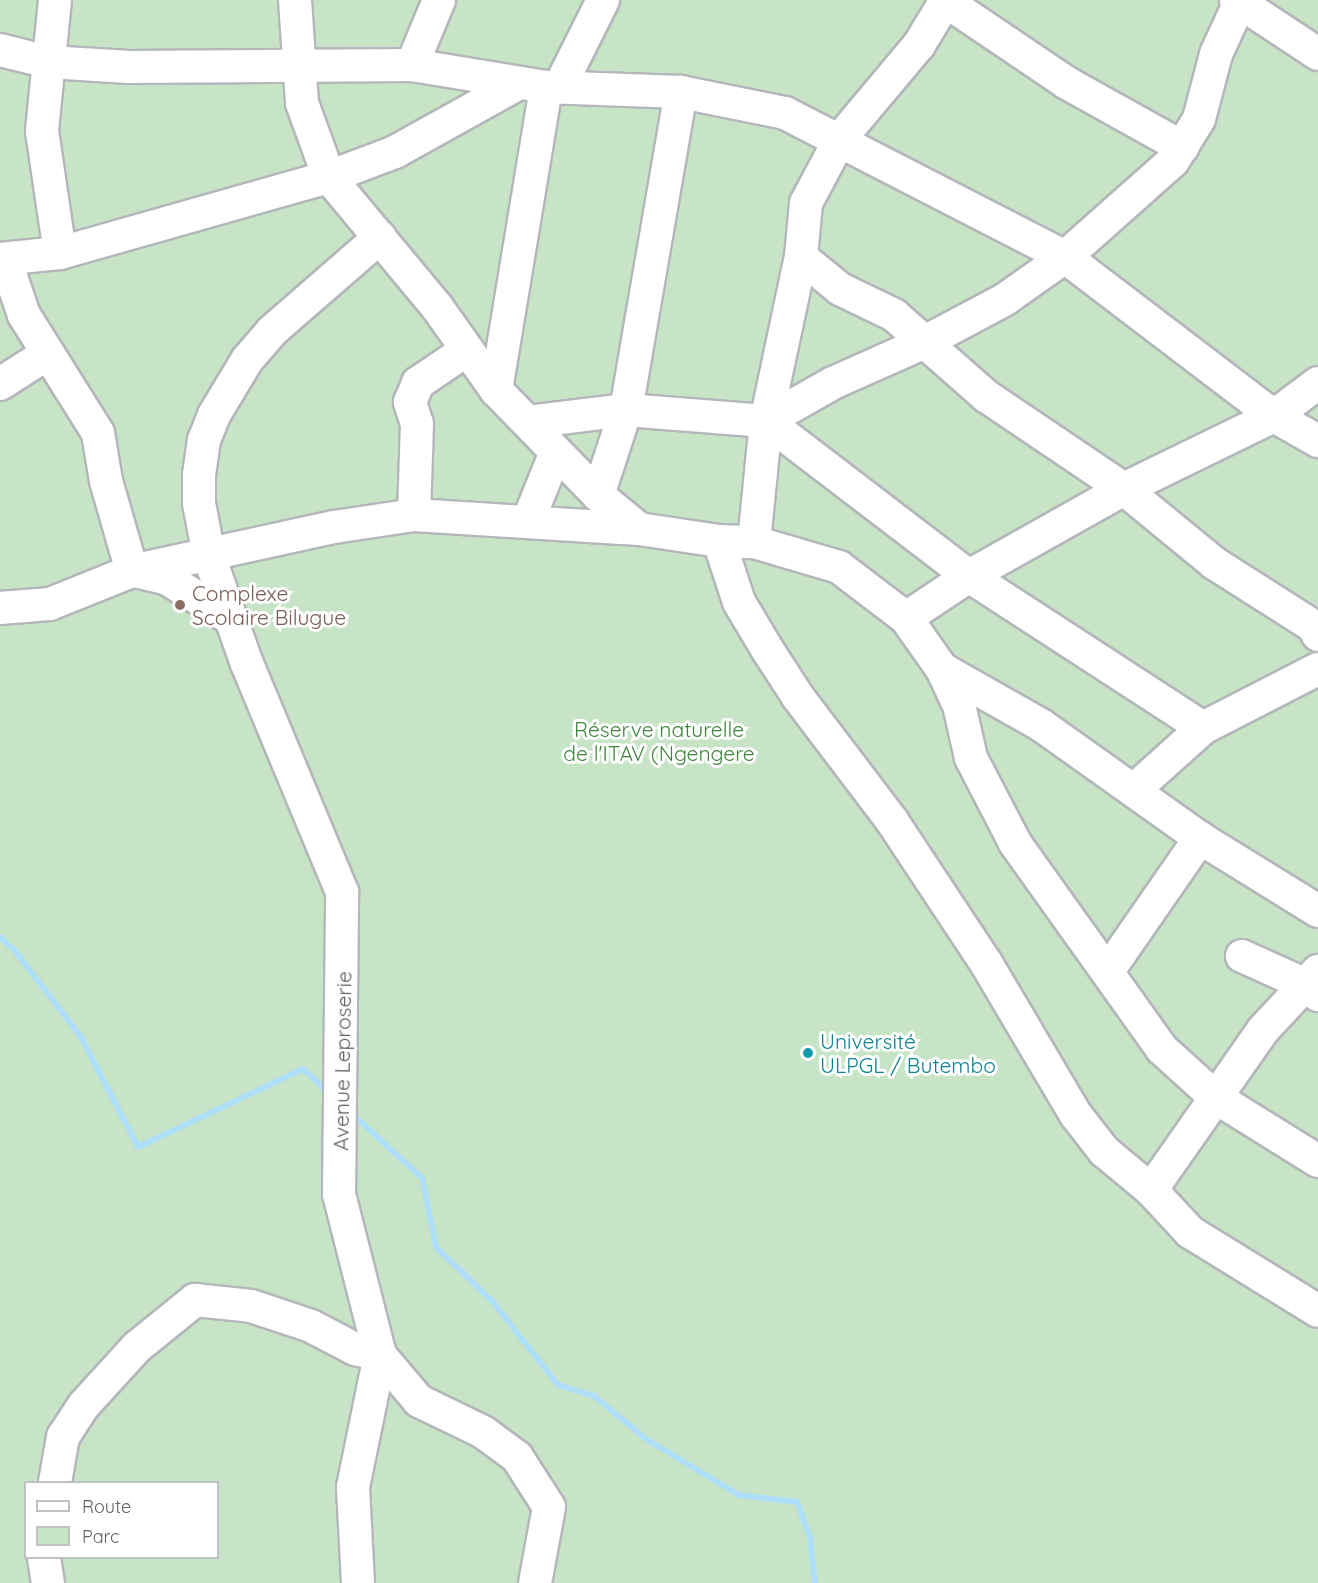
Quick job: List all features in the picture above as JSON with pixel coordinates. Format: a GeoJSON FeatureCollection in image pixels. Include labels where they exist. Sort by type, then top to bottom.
{"type":"FeatureCollection","features":[{"type":"Feature","properties":{"kind":"street"},"geometry":{"type":"LineString","coordinates":[[56,0],[42,130],[60,253]]}},
{"type":"Feature","properties":{"kind":"street"},"geometry":{"type":"LineString","coordinates":[[296,0],[297,67],[309,128],[329,177],[437,307],[465,351],[496,390],[598,495],[639,529]]}},
{"type":"Feature","properties":{"kind":"street"},"geometry":{"type":"LineString","coordinates":[[412,65],[439,0]]}},
{"type":"Feature","properties":{"kind":"street"},"geometry":{"type":"LineString","coordinates":[[496,390],[541,86],[603,0]]}},
{"type":"Feature","properties":{"kind":"street"},"geometry":{"type":"LineString","coordinates":[[754,542],[766,421],[801,257],[806,203],[840,139],[919,45],[945,0],[1066,83],[1182,147]]}},
{"type":"Feature","properties":{"kind":"street"},"geometry":{"type":"LineString","coordinates":[[766,421],[833,383],[923,343],[1004,300],[1065,257],[1173,161],[1199,119],[1216,54],[1239,1],[1318,54]]}},
{"type":"Feature","properties":{"kind":"street"},"geometry":{"type":"LineString","coordinates":[[0,50],[49,62],[129,67],[412,65],[541,86],[681,92],[785,113],[840,139],[1065,257],[1274,416],[1318,441]]}},
{"type":"Feature","properties":{"kind":"street"},"geometry":{"type":"LineString","coordinates":[[132,571],[106,481],[98,433],[24,315],[3,259],[60,253],[329,177],[395,152],[541,86]]}},
{"type":"Feature","properties":{"kind":"street"},"geometry":{"type":"LineString","coordinates":[[598,495],[626,410],[681,92]]}},
{"type":"Feature","properties":{"kind":"street","name":"Avenue Leproserie"},"geometry":{"type":"LineString","coordinates":[[358,1583],[353,1487],[380,1355],[339,1194],[342,892],[247,664],[209,556],[200,503],[199,474],[204,440],[214,415],[247,360],[272,331],[380,237]]}},
{"type":"Feature","properties":{"kind":"street"},"geometry":{"type":"LineString","coordinates":[[801,257],[840,289],[894,315],[923,343],[986,396],[1124,489],[1214,563],[1313,626],[1318,635]]}},
{"type":"Feature","properties":{"kind":"street"},"geometry":{"type":"LineString","coordinates":[[414,515],[417,424],[410,402],[418,383],[465,351]]}},
{"type":"Feature","properties":{"kind":"street"},"geometry":{"type":"LineString","coordinates":[[0,384],[47,354]]}},
{"type":"Feature","properties":{"kind":"street"},"geometry":{"type":"LineString","coordinates":[[906,618],[969,576],[1124,489],[1274,416],[1318,382]]}},
{"type":"Feature","properties":{"kind":"street"},"geometry":{"type":"LineString","coordinates":[[528,422],[626,410],[766,421],[969,576],[1203,728]]}},
{"type":"Feature","properties":{"kind":"street"},"geometry":{"type":"LineString","coordinates":[[528,521],[556,452]]}},
{"type":"Feature","properties":{"kind":"street"},"geometry":{"type":"LineString","coordinates":[[0,608],[50,604],[132,571],[334,527],[414,515],[639,529],[719,541],[754,542],[839,567],[906,618],[942,669],[958,705],[971,758],[1015,843],[1108,970],[1162,1049],[1215,1097],[1318,1161]]}},
{"type":"Feature","properties":{"kind":"street"},"geometry":{"type":"LineString","coordinates":[[719,541],[739,602],[767,649],[798,697],[892,821],[986,963],[1076,1115],[1104,1151],[1151,1190],[1190,1232],[1318,1311]]}},
{"type":"Feature","properties":{"kind":"street"},"geometry":{"type":"LineString","coordinates":[[132,571],[166,578],[233,620]]}},
{"type":"Feature","properties":{"kind":"street"},"geometry":{"type":"LineString","coordinates":[[942,669],[1041,725],[1135,789],[1200,838],[1318,911]]}},
{"type":"Feature","properties":{"kind":"street"},"geometry":{"type":"LineString","coordinates":[[1135,789],[1203,728],[1318,669]]}},
{"type":"Feature","properties":{"kind":"street"},"geometry":{"type":"LineString","coordinates":[[1108,970],[1200,838]]}},
{"type":"Feature","properties":{"kind":"street"},"geometry":{"type":"LineString","coordinates":[[1151,1190],[1263,1030],[1313,983],[1242,956]]}},
{"type":"Feature","properties":{"kind":"street"},"geometry":{"type":"LineString","coordinates":[[56,1481],[63,1437],[84,1405],[137,1347],[195,1300],[251,1306],[311,1326],[356,1349],[380,1355],[420,1401],[483,1432],[517,1457],[549,1506],[535,1583]]}},
{"type":"Feature","properties":{"kind":"street"},"geometry":{"type":"LineString","coordinates":[[44,1559],[48,1583]]}},
{"type":"Feature","properties":{"kind":"green space","name":"Réserve naturelle de l'ITAV (Ngengere"},"geometry":{"type":"Polygon","coordinates":[[[0,0],[1318,0],[1318,1583],[0,1583],[0,0]]]}},
{"type":"Feature","properties":{"kind":"waterway"},"geometry":{"type":"LineString","coordinates":[[0,937],[15,951],[81,1037],[138,1147],[303,1069],[329,1093]]}},
{"type":"Feature","properties":{"kind":"waterway"},"geometry":{"type":"LineString","coordinates":[[350,1112],[422,1178],[436,1247],[492,1301],[558,1385],[594,1396],[646,1439],[739,1495],[797,1502],[810,1537],[815,1583]]}},
{"type":"Feature","properties":{"kind":"place","name":"Complexe Scolaire Bilugue"},"geometry":{"type":"Point","coordinates":[180,605]}},
{"type":"Feature","properties":{"kind":"place","name":"Université ULPGL / Butembo"},"geometry":{"type":"Point","coordinates":[808,1053]}}]}
